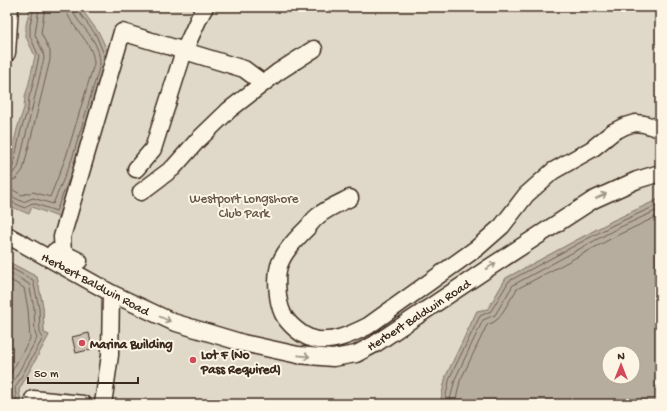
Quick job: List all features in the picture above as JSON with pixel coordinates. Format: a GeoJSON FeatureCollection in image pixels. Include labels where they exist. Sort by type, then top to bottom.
{"type":"FeatureCollection","features":[{"type":"Feature","properties":{"kind":"street"},"geometry":{"type":"LineString","coordinates":[[7,53],[10,7]]}},
{"type":"Feature","properties":{"kind":"street"},"geometry":{"type":"LineString","coordinates":[[136,169],[153,149],[184,51],[205,7]]}},
{"type":"Feature","properties":{"kind":"street"},"geometry":{"type":"LineString","coordinates":[[63,253],[62,238],[122,32],[244,69],[263,83]]}},
{"type":"Feature","properties":{"kind":"street"},"geometry":{"type":"LineString","coordinates":[[141,192],[173,168],[197,140],[229,110],[263,83],[314,49]]}},
{"type":"Feature","properties":{"kind":"street"},"geometry":{"type":"LineString","coordinates":[[350,198],[333,206],[318,216],[289,248],[280,264],[277,275],[280,308],[283,315],[289,322],[313,339],[328,340],[341,337],[355,333],[368,326],[450,268],[485,241],[502,226],[526,195],[553,171],[592,149],[613,132],[635,123],[660,129]]}},
{"type":"Feature","properties":{"kind":"street","name":"Herbert Baldwin Road"},"geometry":{"type":"LineString","coordinates":[[7,235],[111,293],[173,322],[243,343],[298,355],[333,358],[356,354],[375,344],[490,266],[593,200],[637,180],[660,173]]}},
{"type":"Feature","properties":{"kind":"street"},"geometry":{"type":"LineString","coordinates":[[7,223],[59,255],[63,253],[79,261]]}},
{"type":"Feature","properties":{"kind":"street"},"geometry":{"type":"LineString","coordinates":[[103,404],[110,355],[111,293]]}},
{"type":"Feature","properties":{"kind":"street"},"geometry":{"type":"LineString","coordinates":[[33,399],[84,404]]}},
{"type":"Feature","properties":{"kind":"green space","name":"Westport Longshore Club Park"},"geometry":{"type":"Polygon","coordinates":[[[7,7],[660,7],[660,200],[657,200],[612,221],[506,278],[488,309],[477,311],[446,376],[440,404],[21,404],[19,390],[49,335],[44,333],[43,307],[37,277],[7,261],[7,7]]]}},
{"type":"Feature","properties":{"kind":"water"},"geometry":{"type":"Polygon","coordinates":[[[30,7],[80,7],[99,33],[109,54],[80,163],[58,217],[32,207],[29,214],[12,207],[7,203],[7,168],[24,108],[25,96],[35,56],[26,37],[26,25],[30,7]]]}},
{"type":"Feature","properties":{"kind":"water"},"geometry":{"type":"Polygon","coordinates":[[[657,200],[660,200],[660,404],[440,404],[446,376],[477,311],[488,309],[506,278],[612,221],[657,200]]]}},
{"type":"Feature","properties":{"kind":"water"},"geometry":{"type":"Polygon","coordinates":[[[7,261],[37,277],[43,307],[44,333],[49,335],[19,390],[21,404],[7,404],[7,261]]]}},
{"type":"Feature","properties":{"kind":"building","name":"Marina Building"},"geometry":{"type":"Polygon","coordinates":[[[89,333],[92,349],[76,353],[72,337],[89,333]]]}},
{"type":"Feature","properties":{"kind":"place","name":"Marina Building"},"geometry":{"type":"Point","coordinates":[82,343]}},
{"type":"Feature","properties":{"kind":"place","name":"Lot F (No Pass Required)"},"geometry":{"type":"Point","coordinates":[193,360]}}]}
